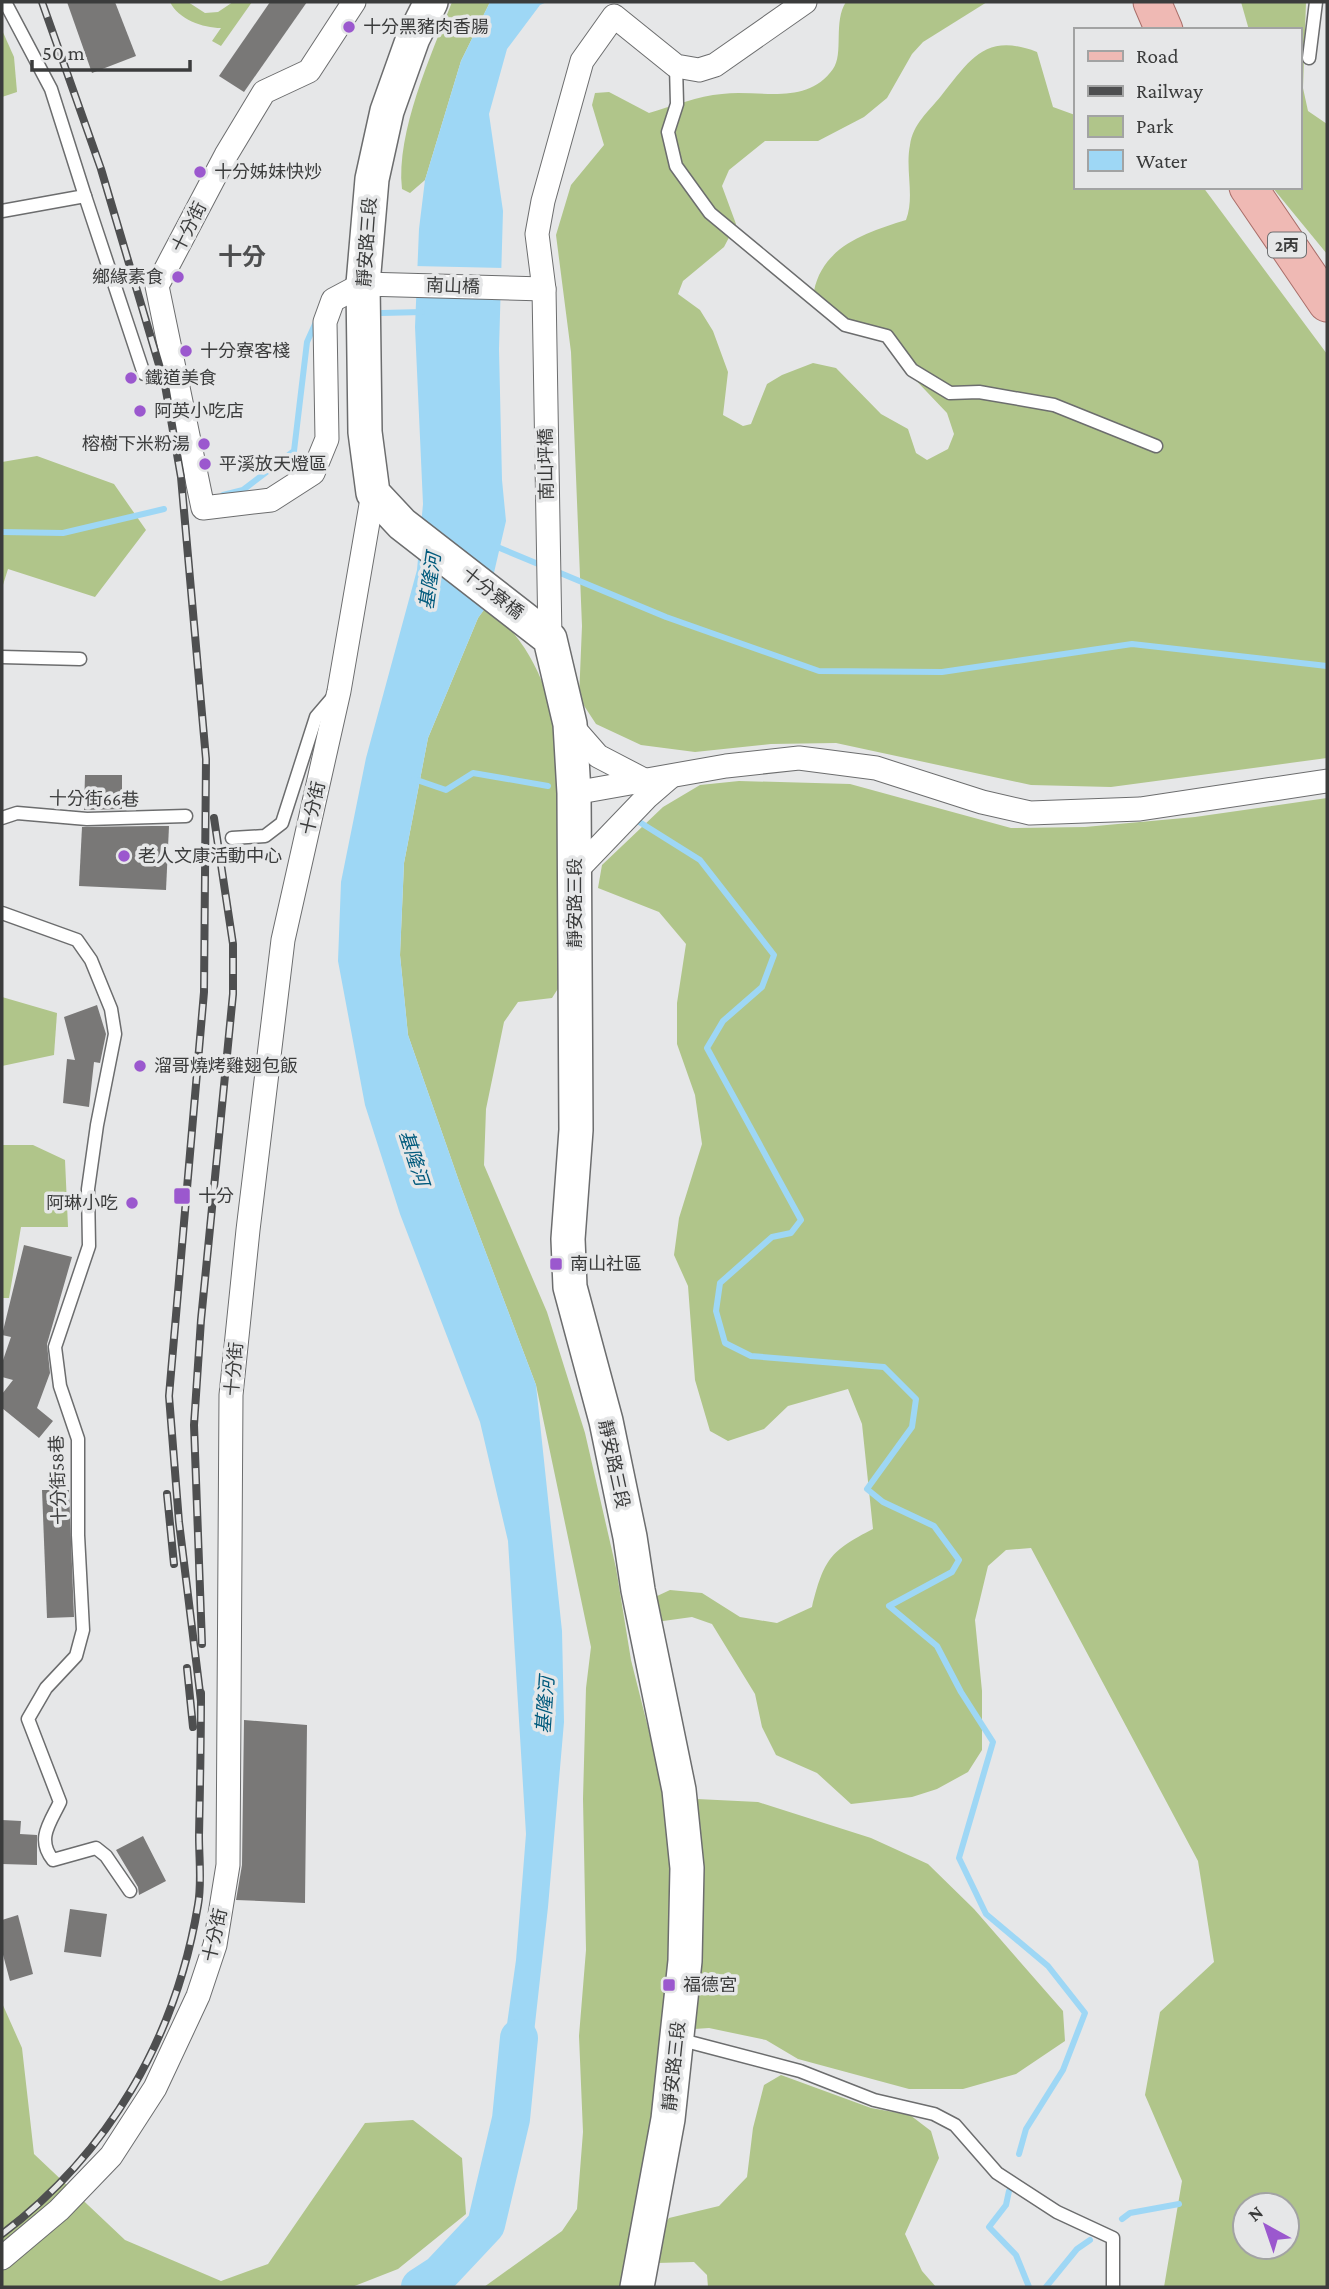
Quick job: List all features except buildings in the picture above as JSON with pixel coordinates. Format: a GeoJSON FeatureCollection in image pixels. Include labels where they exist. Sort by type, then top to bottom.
{"type":"FeatureCollection","features":[{"type":"Feature","properties":{"kind":"main road","name":"靜安路三段"},"geometry":{"type":"LineString","coordinates":[[373,493],[365,432],[363,284],[372,179],[387,111],[413,38],[431,2]]}},
{"type":"Feature","properties":{"kind":"main road"},"geometry":{"type":"LineString","coordinates":[[1152,2],[1163,28]]}},
{"type":"Feature","properties":{"kind":"main road","name":"2丙"},"geometry":{"type":"LineString","coordinates":[[1249,189],[1327,303]]}},
{"type":"Feature","properties":{"kind":"main road","name":"十分寮橋"},"geometry":{"type":"LineString","coordinates":[[373,493],[402,524],[550,639]]}},
{"type":"Feature","properties":{"kind":"main road","name":"靜安路三段"},"geometry":{"type":"LineString","coordinates":[[550,639],[570,724],[574,793],[576,1130],[568,1239],[570,1287],[606,1421],[679,1790],[687,1868],[685,1961],[678,2039],[668,2119],[637,2287]]}},
{"type":"Feature","properties":{"kind":"street","name":"十分街"},"geometry":{"type":"LineString","coordinates":[[354,2],[309,71],[264,92],[232,144],[157,286],[203,508],[271,500],[313,473],[327,439],[324,323],[333,300],[363,284]]}},
{"type":"Feature","properties":{"kind":"street"},"geometry":{"type":"LineString","coordinates":[[619,9],[676,66],[699,70],[715,65],[805,2]]}},
{"type":"Feature","properties":{"kind":"street","name":"南山坪橋"},"geometry":{"type":"LineString","coordinates":[[550,639],[544,289],[537,234],[546,189],[582,61],[619,9]]}},
{"type":"Feature","properties":{"kind":"street","name":"南山橋"},"geometry":{"type":"LineString","coordinates":[[363,284],[544,289]]}},
{"type":"Feature","properties":{"kind":"street","name":"十分街"},"geometry":{"type":"LineString","coordinates":[[2,2258],[59,2210],[111,2156],[155,2088],[198,1996],[215,1945],[228,1865],[231,1395],[283,940],[339,691],[373,493]]}},
{"type":"Feature","properties":{"kind":"street"},"geometry":{"type":"LineString","coordinates":[[570,724],[598,756],[646,781]]}},
{"type":"Feature","properties":{"kind":"street"},"geometry":{"type":"LineString","coordinates":[[574,793],[726,765],[799,758],[876,768],[982,802],[1030,813],[1140,809],[1327,781]]}},
{"type":"Feature","properties":{"kind":"street"},"geometry":{"type":"LineString","coordinates":[[574,873],[647,797],[671,776]]}},
{"type":"Feature","properties":{"kind":"lane"},"geometry":{"type":"LineString","coordinates":[[5,2],[51,89],[144,374]]}},
{"type":"Feature","properties":{"kind":"lane"},"geometry":{"type":"LineString","coordinates":[[1309,58],[1316,2]]}},
{"type":"Feature","properties":{"kind":"lane"},"geometry":{"type":"LineString","coordinates":[[676,66],[677,104],[668,132],[676,166],[710,213],[845,325],[887,336],[912,370],[950,393],[979,392],[1054,405],[1156,446]]}},
{"type":"Feature","properties":{"kind":"lane"},"geometry":{"type":"LineString","coordinates":[[2,211],[85,196]]}},
{"type":"Feature","properties":{"kind":"lane"},"geometry":{"type":"LineString","coordinates":[[2,657],[80,659]]}},
{"type":"Feature","properties":{"kind":"lane"},"geometry":{"type":"LineString","coordinates":[[232,838],[265,836],[282,823],[316,717],[339,691]]}},
{"type":"Feature","properties":{"kind":"lane","name":"十分街66巷"},"geometry":{"type":"LineString","coordinates":[[2,818],[17,813],[87,819],[186,816]]}},
{"type":"Feature","properties":{"kind":"lane","name":"十分街58巷"},"geometry":{"type":"LineString","coordinates":[[2,913],[77,940],[91,960],[111,1009],[115,1034],[92,1164],[89,1246],[55,1347],[60,1386],[78,1439],[78,1535],[83,1630],[76,1656],[46,1688],[28,1719],[61,1802],[44,1834],[44,1849],[53,1860],[96,1848],[106,1856],[131,1891]]}},
{"type":"Feature","properties":{"kind":"lane"},"geometry":{"type":"LineString","coordinates":[[678,2039],[800,2071],[874,2100],[934,2114],[955,2125],[997,2173],[1057,2212],[1113,2238],[1113,2287]]}},
{"type":"Feature","properties":{"kind":"green space"},"geometry":{"type":"Polygon","coordinates":[[[170,2],[188,2],[205,13],[218,12],[233,2],[252,2],[221,46],[212,41],[221,28],[185,18],[170,2]]]}},
{"type":"Feature","properties":{"kind":"green space"},"geometry":{"type":"Polygon","coordinates":[[[452,2],[490,2],[461,61],[425,180],[410,193],[402,189],[404,143],[425,69],[452,2]]]}},
{"type":"Feature","properties":{"kind":"green space"},"geometry":{"type":"Polygon","coordinates":[[[846,2],[987,2],[923,42],[912,54],[887,98],[864,117],[818,141],[765,141],[729,170],[722,186],[736,224],[724,247],[683,281],[678,294],[700,310],[713,331],[728,372],[723,415],[743,426],[751,424],[767,384],[813,363],[836,368],[881,414],[908,429],[916,453],[927,460],[948,449],[954,434],[947,413],[907,371],[881,331],[846,320],[814,291],[819,276],[837,252],[862,236],[906,220],[910,202],[909,154],[914,131],[970,61],[980,53],[1004,45],[1037,52],[1053,107],[1074,115],[1074,189],[1204,189],[1327,354],[1327,758],[1111,787],[1031,785],[836,743],[771,744],[695,752],[641,745],[596,724],[579,698],[582,626],[571,352],[556,235],[571,185],[604,145],[592,105],[595,93],[609,92],[649,113],[713,95],[781,94],[809,88],[822,81],[836,63],[842,10],[846,2]]]}},
{"type":"Feature","properties":{"kind":"green space"},"geometry":{"type":"Polygon","coordinates":[[[1241,2],[1306,2],[1303,88],[1308,111],[1327,124],[1327,254],[1274,189],[1301,189],[1301,28],[1248,28],[1241,2]]]}},
{"type":"Feature","properties":{"kind":"green space"},"geometry":{"type":"Polygon","coordinates":[[[2,30],[14,57],[17,92],[2,97],[2,30]]]}},
{"type":"Feature","properties":{"kind":"green space"},"geometry":{"type":"Polygon","coordinates":[[[37,456],[114,484],[146,530],[95,597],[8,569],[2,588],[2,462],[37,456]]]}},
{"type":"Feature","properties":{"kind":"green space"},"geometry":{"type":"Polygon","coordinates":[[[486,607],[520,641],[543,683],[556,731],[563,783],[565,836],[559,987],[552,998],[518,1002],[504,1022],[486,1109],[484,1165],[547,1312],[585,1433],[616,1568],[631,1660],[667,1803],[671,1807],[697,1799],[758,1802],[871,1838],[928,1864],[974,1909],[1063,2011],[1065,2041],[1016,2074],[963,2089],[909,2089],[798,2059],[766,2040],[709,2028],[665,2031],[657,2117],[623,2287],[484,2287],[562,2231],[577,2209],[583,2132],[579,2036],[586,1950],[583,1799],[586,1688],[591,1647],[536,1385],[461,1187],[408,1035],[400,955],[404,863],[428,738],[478,618],[486,607]]]}},
{"type":"Feature","properties":{"kind":"green space"},"geometry":{"type":"Polygon","coordinates":[[[739,781],[850,784],[1011,828],[1085,827],[1195,817],[1327,798],[1327,2287],[1164,2287],[1182,2181],[1145,2095],[1160,2012],[1214,1962],[1198,1861],[1031,1548],[1006,1550],[988,1566],[975,1620],[982,1691],[982,1750],[968,1772],[937,1789],[912,1797],[851,1804],[817,1773],[776,1755],[762,1727],[755,1694],[712,1624],[692,1617],[656,1622],[655,1597],[670,1590],[702,1593],[740,1617],[777,1623],[812,1607],[825,1567],[831,1558],[847,1544],[873,1529],[862,1424],[848,1389],[788,1406],[764,1429],[728,1441],[710,1431],[695,1380],[688,1286],[674,1255],[679,1218],[702,1144],[695,1095],[677,1044],[677,1003],[686,944],[659,912],[598,888],[602,865],[663,807],[700,785],[739,781]]]}},
{"type":"Feature","properties":{"kind":"green space"},"geometry":{"type":"Polygon","coordinates":[[[2,997],[57,1013],[54,1055],[2,1066],[2,997]]]}},
{"type":"Feature","properties":{"kind":"green space"},"geometry":{"type":"Polygon","coordinates":[[[2,1145],[33,1145],[65,1160],[68,1227],[21,1227],[9,1298],[2,1298],[2,1145]]]}},
{"type":"Feature","properties":{"kind":"green space"},"geometry":{"type":"Polygon","coordinates":[[[2,2003],[22,2048],[34,2154],[125,2240],[221,2281],[268,2264],[365,2123],[413,2120],[462,2158],[466,2214],[398,2269],[352,2287],[2,2287],[2,2003]]]}},
{"type":"Feature","properties":{"kind":"green space"},"geometry":{"type":"Polygon","coordinates":[[[781,2075],[871,2108],[910,2115],[931,2131],[939,2158],[905,2234],[922,2271],[936,2287],[708,2287],[707,2275],[694,2262],[656,2263],[661,2228],[669,2218],[719,2206],[747,2177],[753,2128],[764,2085],[781,2075]]]}},
{"type":"Feature","properties":{"kind":"water"},"geometry":{"type":"Polygon","coordinates":[[[490,2],[547,2],[540,5],[507,49],[489,114],[503,211],[499,349],[502,480],[506,521],[486,607],[478,618],[428,738],[404,863],[400,955],[408,1035],[461,1187],[536,1385],[562,1631],[564,1722],[548,1907],[527,2096],[502,2086],[501,2067],[516,1960],[526,1834],[508,1541],[480,1422],[400,1214],[365,1105],[338,961],[341,882],[366,758],[417,570],[423,504],[415,327],[419,229],[425,180],[461,61],[490,2]]]}},
{"type":"Feature","properties":{"kind":"pier"},"geometry":{"type":"Polygon","coordinates":[[[414,266],[504,268],[503,296],[413,293],[414,266]]]}},
{"type":"Feature","properties":{"kind":"waterway"},"geometry":{"type":"LineString","coordinates":[[382,313],[422,312]]}},
{"type":"Feature","properties":{"kind":"waterway"},"geometry":{"type":"LineString","coordinates":[[223,495],[243,490],[294,451],[307,342],[316,322]]}},
{"type":"Feature","properties":{"kind":"waterway"},"geometry":{"type":"LineString","coordinates":[[2,532],[63,533],[164,509]]}},
{"type":"Feature","properties":{"kind":"waterway"},"geometry":{"type":"LineString","coordinates":[[495,546],[543,566]]}},
{"type":"Feature","properties":{"kind":"waterway"},"geometry":{"type":"LineString","coordinates":[[553,570],[666,617],[819,671],[942,672],[1132,644],[1327,666]]}},
{"type":"Feature","properties":{"kind":"waterway"},"geometry":{"type":"LineString","coordinates":[[414,779],[446,790],[473,773],[548,786]]}},
{"type":"Feature","properties":{"kind":"waterway"},"geometry":{"type":"LineString","coordinates":[[633,818],[700,860],[774,955],[762,987],[723,1021],[707,1048],[801,1220],[791,1233],[772,1237],[720,1283],[716,1311],[725,1343],[751,1356],[884,1367],[916,1399],[912,1427],[867,1489],[883,1502],[934,1526],[959,1560],[952,1572],[889,1606],[937,1646],[961,1692],[993,1742],[959,1858],[986,1914],[1048,1966],[1085,2013],[1063,2070],[1026,2129],[1019,2154]]}},
{"type":"Feature","properties":{"kind":"waterway","name":"基隆河"},"geometry":{"type":"LineString","coordinates":[[420,2287],[440,2274],[486,2225],[511,2119],[519,2038]]}},
{"type":"Feature","properties":{"kind":"waterway"},"geometry":{"type":"LineString","coordinates":[[1009,2191],[1006,2205],[989,2227],[1016,2255],[1029,2287]]}},
{"type":"Feature","properties":{"kind":"waterway"},"geometry":{"type":"LineString","coordinates":[[1122,2219],[1130,2213],[1179,2204]]}},
{"type":"Feature","properties":{"kind":"waterway"},"geometry":{"type":"LineString","coordinates":[[1046,2287],[1077,2249],[1090,2240]]}},
{"type":"Feature","properties":{"kind":"railway"},"geometry":{"type":"LineString","coordinates":[[42,2],[101,169],[165,385],[181,477],[206,759],[204,992],[169,1396],[179,1522],[201,1701]]}},
{"type":"Feature","properties":{"kind":"railway"},"geometry":{"type":"LineString","coordinates":[[202,1644],[194,1425],[201,1320],[233,994],[233,944],[214,818]]}},
{"type":"Feature","properties":{"kind":"railway"},"geometry":{"type":"LineString","coordinates":[[167,1494],[174,1564]]}},
{"type":"Feature","properties":{"kind":"railway"},"geometry":{"type":"LineString","coordinates":[[187,1668],[193,1727]]}},
{"type":"Feature","properties":{"kind":"railway"},"geometry":{"type":"LineString","coordinates":[[2,2234],[40,2202],[75,2167],[105,2129],[132,2089],[155,2046],[173,2001],[188,1954],[199,1897],[201,1693]]}},
{"type":"Feature","properties":{"kind":"place","name":"十分黑豬肉香腸"},"geometry":{"type":"Point","coordinates":[349,27]}},
{"type":"Feature","properties":{"kind":"place","name":"十分姊妹快炒"},"geometry":{"type":"Point","coordinates":[200,172]}},
{"type":"Feature","properties":{"kind":"place","name":"鄉緣素食"},"geometry":{"type":"Point","coordinates":[178,277]}},
{"type":"Feature","properties":{"kind":"place","name":"十分寮客棧"},"geometry":{"type":"Point","coordinates":[186,351]}},
{"type":"Feature","properties":{"kind":"place","name":"鐵道美食"},"geometry":{"type":"Point","coordinates":[131,378]}},
{"type":"Feature","properties":{"kind":"place","name":"阿英小吃店"},"geometry":{"type":"Point","coordinates":[140,411]}},
{"type":"Feature","properties":{"kind":"place","name":"榕樹下米粉湯"},"geometry":{"type":"Point","coordinates":[204,444]}},
{"type":"Feature","properties":{"kind":"place","name":"平溪放天燈區"},"geometry":{"type":"Point","coordinates":[205,464]}},
{"type":"Feature","properties":{"kind":"place","name":"老人文康活動中心"},"geometry":{"type":"Point","coordinates":[124,856]}},
{"type":"Feature","properties":{"kind":"place","name":"溜哥燒烤雞翅包飯"},"geometry":{"type":"Point","coordinates":[140,1066]}},
{"type":"Feature","properties":{"kind":"place","name":"十分"},"geometry":{"type":"Point","coordinates":[182,1196]}},
{"type":"Feature","properties":{"kind":"place","name":"阿琳小吃"},"geometry":{"type":"Point","coordinates":[132,1203]}},
{"type":"Feature","properties":{"kind":"place","name":"南山社區"},"geometry":{"type":"Point","coordinates":[556,1264]}},
{"type":"Feature","properties":{"kind":"place","name":"福德宮"},"geometry":{"type":"Point","coordinates":[669,1985]}},
{"type":"Feature","properties":{"kind":"district","name":"十分"},"geometry":{"type":"Point","coordinates":[242,256]}}]}
